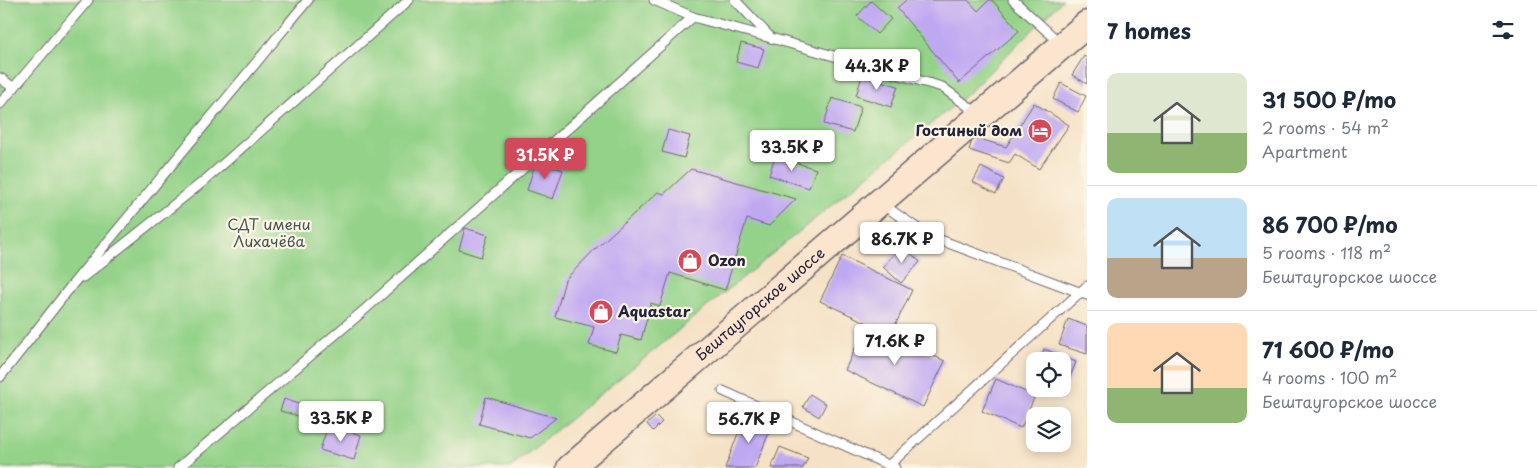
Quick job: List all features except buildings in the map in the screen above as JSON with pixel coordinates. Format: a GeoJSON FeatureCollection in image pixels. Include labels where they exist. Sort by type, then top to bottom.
{"type":"FeatureCollection","features":[{"type":"Feature","properties":{"kind":"main road","name":"Бештаугорское шоссе"},"geometry":{"type":"LineString","coordinates":[[570,468],[1087,24]]}},
{"type":"Feature","properties":{"kind":"lane"},"geometry":{"type":"LineString","coordinates":[[0,104],[88,0]]}},
{"type":"Feature","properties":{"kind":"lane"},"geometry":{"type":"LineString","coordinates":[[0,376],[72,285],[308,0]]}},
{"type":"Feature","properties":{"kind":"lane"},"geometry":{"type":"LineString","coordinates":[[72,285],[204,181],[409,0]]}},
{"type":"Feature","properties":{"kind":"lane"},"geometry":{"type":"LineString","coordinates":[[654,0],[693,17],[942,87],[980,115]]}},
{"type":"Feature","properties":{"kind":"lane"},"geometry":{"type":"LineString","coordinates":[[735,0],[771,38]]}},
{"type":"Feature","properties":{"kind":"lane"},"geometry":{"type":"LineString","coordinates":[[1013,0],[1063,46]]}},
{"type":"Feature","properties":{"kind":"lane"},"geometry":{"type":"LineString","coordinates":[[178,468],[362,312],[693,17]]}},
{"type":"Feature","properties":{"kind":"lane"},"geometry":{"type":"LineString","coordinates":[[0,78],[14,88]]}},
{"type":"Feature","properties":{"kind":"lane"},"geometry":{"type":"LineString","coordinates":[[723,392],[892,467],[1085,291],[927,235],[880,202]]}},
{"type":"Feature","properties":{"kind":"green space","name":"СДТ имени Лихачёва"},"geometry":{"type":"Polygon","coordinates":[[[0,0],[1063,0],[965,96],[510,468],[3,468],[0,466],[0,0]]]}},
{"type":"Feature","properties":{"kind":"place","name":"Гостиный дом"},"geometry":{"type":"Point","coordinates":[1040,131]}},
{"type":"Feature","properties":{"kind":"place","name":"Ozon"},"geometry":{"type":"Point","coordinates":[690,261]}},
{"type":"Feature","properties":{"kind":"place","name":"Aquastar"},"geometry":{"type":"Point","coordinates":[601,312]}}]}
